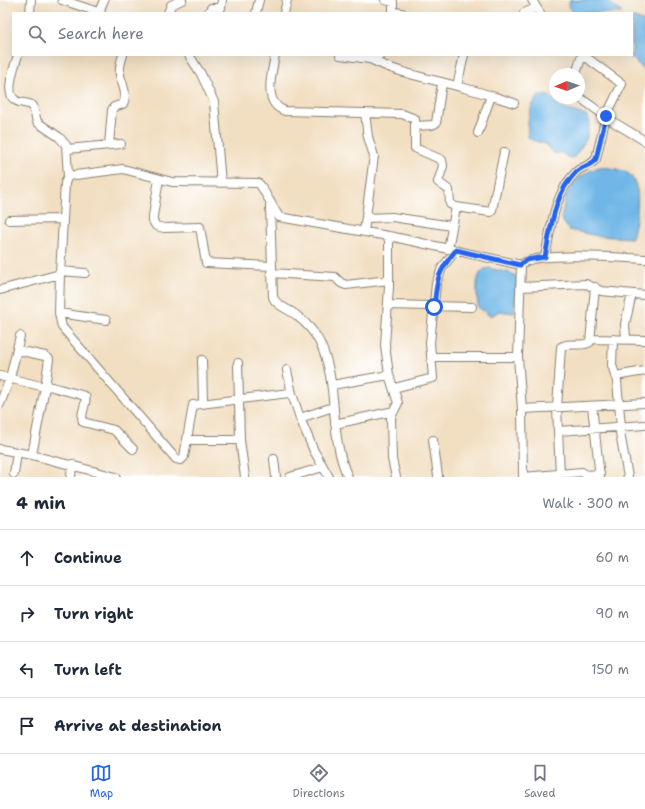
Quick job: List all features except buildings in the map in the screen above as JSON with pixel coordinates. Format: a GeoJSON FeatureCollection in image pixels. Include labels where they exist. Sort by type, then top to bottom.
{"type":"FeatureCollection","features":[{"type":"Feature","properties":{"kind":"street"},"geometry":{"type":"LineString","coordinates":[[30,12],[31,0]]}},
{"type":"Feature","properties":{"kind":"street"},"geometry":{"type":"LineString","coordinates":[[62,0],[97,12]]}},
{"type":"Feature","properties":{"kind":"street"},"geometry":{"type":"LineString","coordinates":[[100,12],[104,0]]}},
{"type":"Feature","properties":{"kind":"street"},"geometry":{"type":"LineString","coordinates":[[168,12],[170,5],[182,0]]}},
{"type":"Feature","properties":{"kind":"street"},"geometry":{"type":"LineString","coordinates":[[209,12],[211,8],[221,8],[222,0]]}},
{"type":"Feature","properties":{"kind":"street"},"geometry":{"type":"LineString","coordinates":[[256,12],[259,0]]}},
{"type":"Feature","properties":{"kind":"street"},"geometry":{"type":"LineString","coordinates":[[284,12],[287,0]]}},
{"type":"Feature","properties":{"kind":"street"},"geometry":{"type":"LineString","coordinates":[[385,0],[393,2],[396,12]]}},
{"type":"Feature","properties":{"kind":"street"},"geometry":{"type":"LineString","coordinates":[[532,0],[538,10]]}},
{"type":"Feature","properties":{"kind":"street"},"geometry":{"type":"LineString","coordinates":[[18,56],[10,87],[12,97],[15,100],[33,106],[37,122],[59,137],[66,144],[67,149],[68,176],[65,182],[60,272],[59,313],[62,327],[176,459],[183,459],[192,405],[292,394]]}},
{"type":"Feature","properties":{"kind":"street"},"geometry":{"type":"LineString","coordinates":[[109,145],[112,110],[114,107],[123,104],[125,100],[125,90],[120,75],[123,56]]}},
{"type":"Feature","properties":{"kind":"street"},"geometry":{"type":"LineString","coordinates":[[190,56],[209,89],[214,102],[221,183]]}},
{"type":"Feature","properties":{"kind":"street"},"geometry":{"type":"LineString","coordinates":[[275,56],[270,94],[274,105],[279,109],[285,111],[365,113],[407,116],[415,119],[415,148],[442,160],[443,166],[438,182],[449,190],[450,204],[456,207],[491,212],[504,152]]}},
{"type":"Feature","properties":{"kind":"street"},"geometry":{"type":"LineString","coordinates":[[348,56],[370,59],[376,59],[380,56]]}},
{"type":"Feature","properties":{"kind":"street"},"geometry":{"type":"LineString","coordinates":[[457,86],[464,56]]}},
{"type":"Feature","properties":{"kind":"street"},"geometry":{"type":"LineString","coordinates":[[578,68],[583,56]]}},
{"type":"Feature","properties":{"kind":"street"},"geometry":{"type":"LineString","coordinates":[[545,257],[559,197],[565,185],[576,172],[594,163],[606,116],[621,87],[621,83],[584,56]]}},
{"type":"Feature","properties":{"kind":"street"},"geometry":{"type":"LineString","coordinates":[[370,59],[389,68],[514,103]]}},
{"type":"Feature","properties":{"kind":"street"},"geometry":{"type":"LineString","coordinates":[[416,126],[432,125],[436,123],[442,83]]}},
{"type":"Feature","properties":{"kind":"street"},"geometry":{"type":"LineString","coordinates":[[478,134],[491,96]]}},
{"type":"Feature","properties":{"kind":"street"},"geometry":{"type":"LineString","coordinates":[[585,101],[606,116],[644,138]]}},
{"type":"Feature","properties":{"kind":"street"},"geometry":{"type":"LineString","coordinates":[[364,232],[374,156],[368,137],[365,113]]}},
{"type":"Feature","properties":{"kind":"street"},"geometry":{"type":"LineString","coordinates":[[67,149],[121,144]]}},
{"type":"Feature","properties":{"kind":"street"},"geometry":{"type":"LineString","coordinates":[[68,176],[123,169],[172,182],[258,183],[279,217],[389,236],[520,265]]}},
{"type":"Feature","properties":{"kind":"street"},"geometry":{"type":"LineString","coordinates":[[160,179],[153,221],[156,226],[164,228],[200,227],[204,261],[206,263],[335,277],[341,283],[346,284],[389,280]]}},
{"type":"Feature","properties":{"kind":"street"},"geometry":{"type":"LineString","coordinates":[[270,203],[271,270],[274,300],[297,315],[314,332],[324,354],[332,385],[339,455],[348,477]]}},
{"type":"Feature","properties":{"kind":"street"},"geometry":{"type":"LineString","coordinates":[[394,388],[433,378],[430,344],[434,307],[438,278],[452,250],[452,226],[456,207]]}},
{"type":"Feature","properties":{"kind":"street"},"geometry":{"type":"LineString","coordinates":[[366,218],[392,217],[452,226]]}},
{"type":"Feature","properties":{"kind":"street"},"geometry":{"type":"LineString","coordinates":[[9,220],[63,219]]}},
{"type":"Feature","properties":{"kind":"street"},"geometry":{"type":"LineString","coordinates":[[389,236],[389,280],[385,345],[389,375],[398,403],[391,417],[392,455],[396,477]]}},
{"type":"Feature","properties":{"kind":"street"},"geometry":{"type":"LineString","coordinates":[[520,265],[526,260],[545,257],[606,256],[645,259]]}},
{"type":"Feature","properties":{"kind":"street"},"geometry":{"type":"LineString","coordinates":[[520,265],[518,357],[522,409],[523,477],[582,472],[586,475],[600,476],[592,406]]}},
{"type":"Feature","properties":{"kind":"street"},"geometry":{"type":"LineString","coordinates":[[0,290],[60,272],[85,273]]}},
{"type":"Feature","properties":{"kind":"street"},"geometry":{"type":"LineString","coordinates":[[520,286],[586,284],[601,291],[645,296]]}},
{"type":"Feature","properties":{"kind":"street"},"geometry":{"type":"LineString","coordinates":[[560,474],[557,408],[561,347],[565,345],[588,344],[591,339],[595,287]]}},
{"type":"Feature","properties":{"kind":"street"},"geometry":{"type":"LineString","coordinates":[[626,339],[625,324],[632,294]]}},
{"type":"Feature","properties":{"kind":"street"},"geometry":{"type":"LineString","coordinates":[[388,305],[472,307]]}},
{"type":"Feature","properties":{"kind":"street"},"geometry":{"type":"LineString","coordinates":[[59,313],[106,320]]}},
{"type":"Feature","properties":{"kind":"street"},"geometry":{"type":"LineString","coordinates":[[0,404],[10,378],[20,336]]}},
{"type":"Feature","properties":{"kind":"street"},"geometry":{"type":"LineString","coordinates":[[591,339],[645,340]]}},
{"type":"Feature","properties":{"kind":"street"},"geometry":{"type":"LineString","coordinates":[[613,339],[612,365],[615,376],[619,404],[620,427],[628,477]]}},
{"type":"Feature","properties":{"kind":"street"},"geometry":{"type":"LineString","coordinates":[[17,350],[45,356],[49,359],[32,455]]}},
{"type":"Feature","properties":{"kind":"street"},"geometry":{"type":"LineString","coordinates":[[431,357],[518,357]]}},
{"type":"Feature","properties":{"kind":"street"},"geometry":{"type":"LineString","coordinates":[[202,360],[203,403]]}},
{"type":"Feature","properties":{"kind":"street"},"geometry":{"type":"LineString","coordinates":[[238,363],[240,440],[245,477]]}},
{"type":"Feature","properties":{"kind":"street"},"geometry":{"type":"LineString","coordinates":[[287,370],[292,394],[300,418],[329,477]]}},
{"type":"Feature","properties":{"kind":"street"},"geometry":{"type":"LineString","coordinates":[[615,376],[645,371]]}},
{"type":"Feature","properties":{"kind":"street"},"geometry":{"type":"LineString","coordinates":[[332,385],[389,375]]}},
{"type":"Feature","properties":{"kind":"street"},"geometry":{"type":"LineString","coordinates":[[0,376],[84,396],[86,399],[82,418],[83,422],[114,430],[133,449]]}},
{"type":"Feature","properties":{"kind":"street"},"geometry":{"type":"LineString","coordinates":[[522,409],[645,403]]}},
{"type":"Feature","properties":{"kind":"street"},"geometry":{"type":"LineString","coordinates":[[300,418],[333,407]]}},
{"type":"Feature","properties":{"kind":"street"},"geometry":{"type":"LineString","coordinates":[[335,424],[394,411]]}},
{"type":"Feature","properties":{"kind":"street"},"geometry":{"type":"LineString","coordinates":[[558,431],[645,425]]}},
{"type":"Feature","properties":{"kind":"street"},"geometry":{"type":"LineString","coordinates":[[187,440],[240,440]]}},
{"type":"Feature","properties":{"kind":"street"},"geometry":{"type":"LineString","coordinates":[[433,440],[435,477]]}},
{"type":"Feature","properties":{"kind":"street"},"geometry":{"type":"LineString","coordinates":[[0,449],[72,464],[103,475],[116,477]]}},
{"type":"Feature","properties":{"kind":"street"},"geometry":{"type":"LineString","coordinates":[[14,474],[17,452]]}},
{"type":"Feature","properties":{"kind":"street"},"geometry":{"type":"LineString","coordinates":[[274,459],[276,477]]}},
{"type":"Feature","properties":{"kind":"street"},"geometry":{"type":"LineString","coordinates":[[71,477],[72,464]]}},
{"type":"Feature","properties":{"kind":"street"},"geometry":{"type":"LineString","coordinates":[[294,476],[323,467]]}},
{"type":"Feature","properties":{"kind":"water"},"geometry":{"type":"Polygon","coordinates":[[[570,0],[607,0],[621,12],[574,12],[568,7],[570,0]]]}},
{"type":"Feature","properties":{"kind":"water"},"geometry":{"type":"Polygon","coordinates":[[[633,17],[645,22],[645,71],[630,56],[633,56],[633,17]]]}},
{"type":"Feature","properties":{"kind":"water"},"geometry":{"type":"Polygon","coordinates":[[[542,94],[549,96],[549,104],[558,104],[563,109],[586,115],[590,121],[586,140],[574,157],[570,158],[561,153],[554,154],[546,144],[532,140],[528,137],[528,120],[534,102],[542,94]]]}},
{"type":"Feature","properties":{"kind":"water"},"geometry":{"type":"Polygon","coordinates":[[[599,167],[626,172],[632,177],[636,185],[638,203],[632,238],[598,236],[569,230],[561,219],[565,201],[571,187],[582,176],[599,167]]]}},
{"type":"Feature","properties":{"kind":"water"},"geometry":{"type":"Polygon","coordinates":[[[488,268],[511,273],[517,277],[514,313],[499,311],[493,315],[489,315],[478,307],[478,279],[483,270],[488,268]]]}},
{"type":"Feature","properties":{"kind":"route"},"geometry":{"type":"LineString","coordinates":[[434,307],[438,278],[442,268],[456,250],[520,265],[526,260],[545,257],[552,221],[562,190],[576,172],[594,163],[599,151],[606,116]]}}]}
